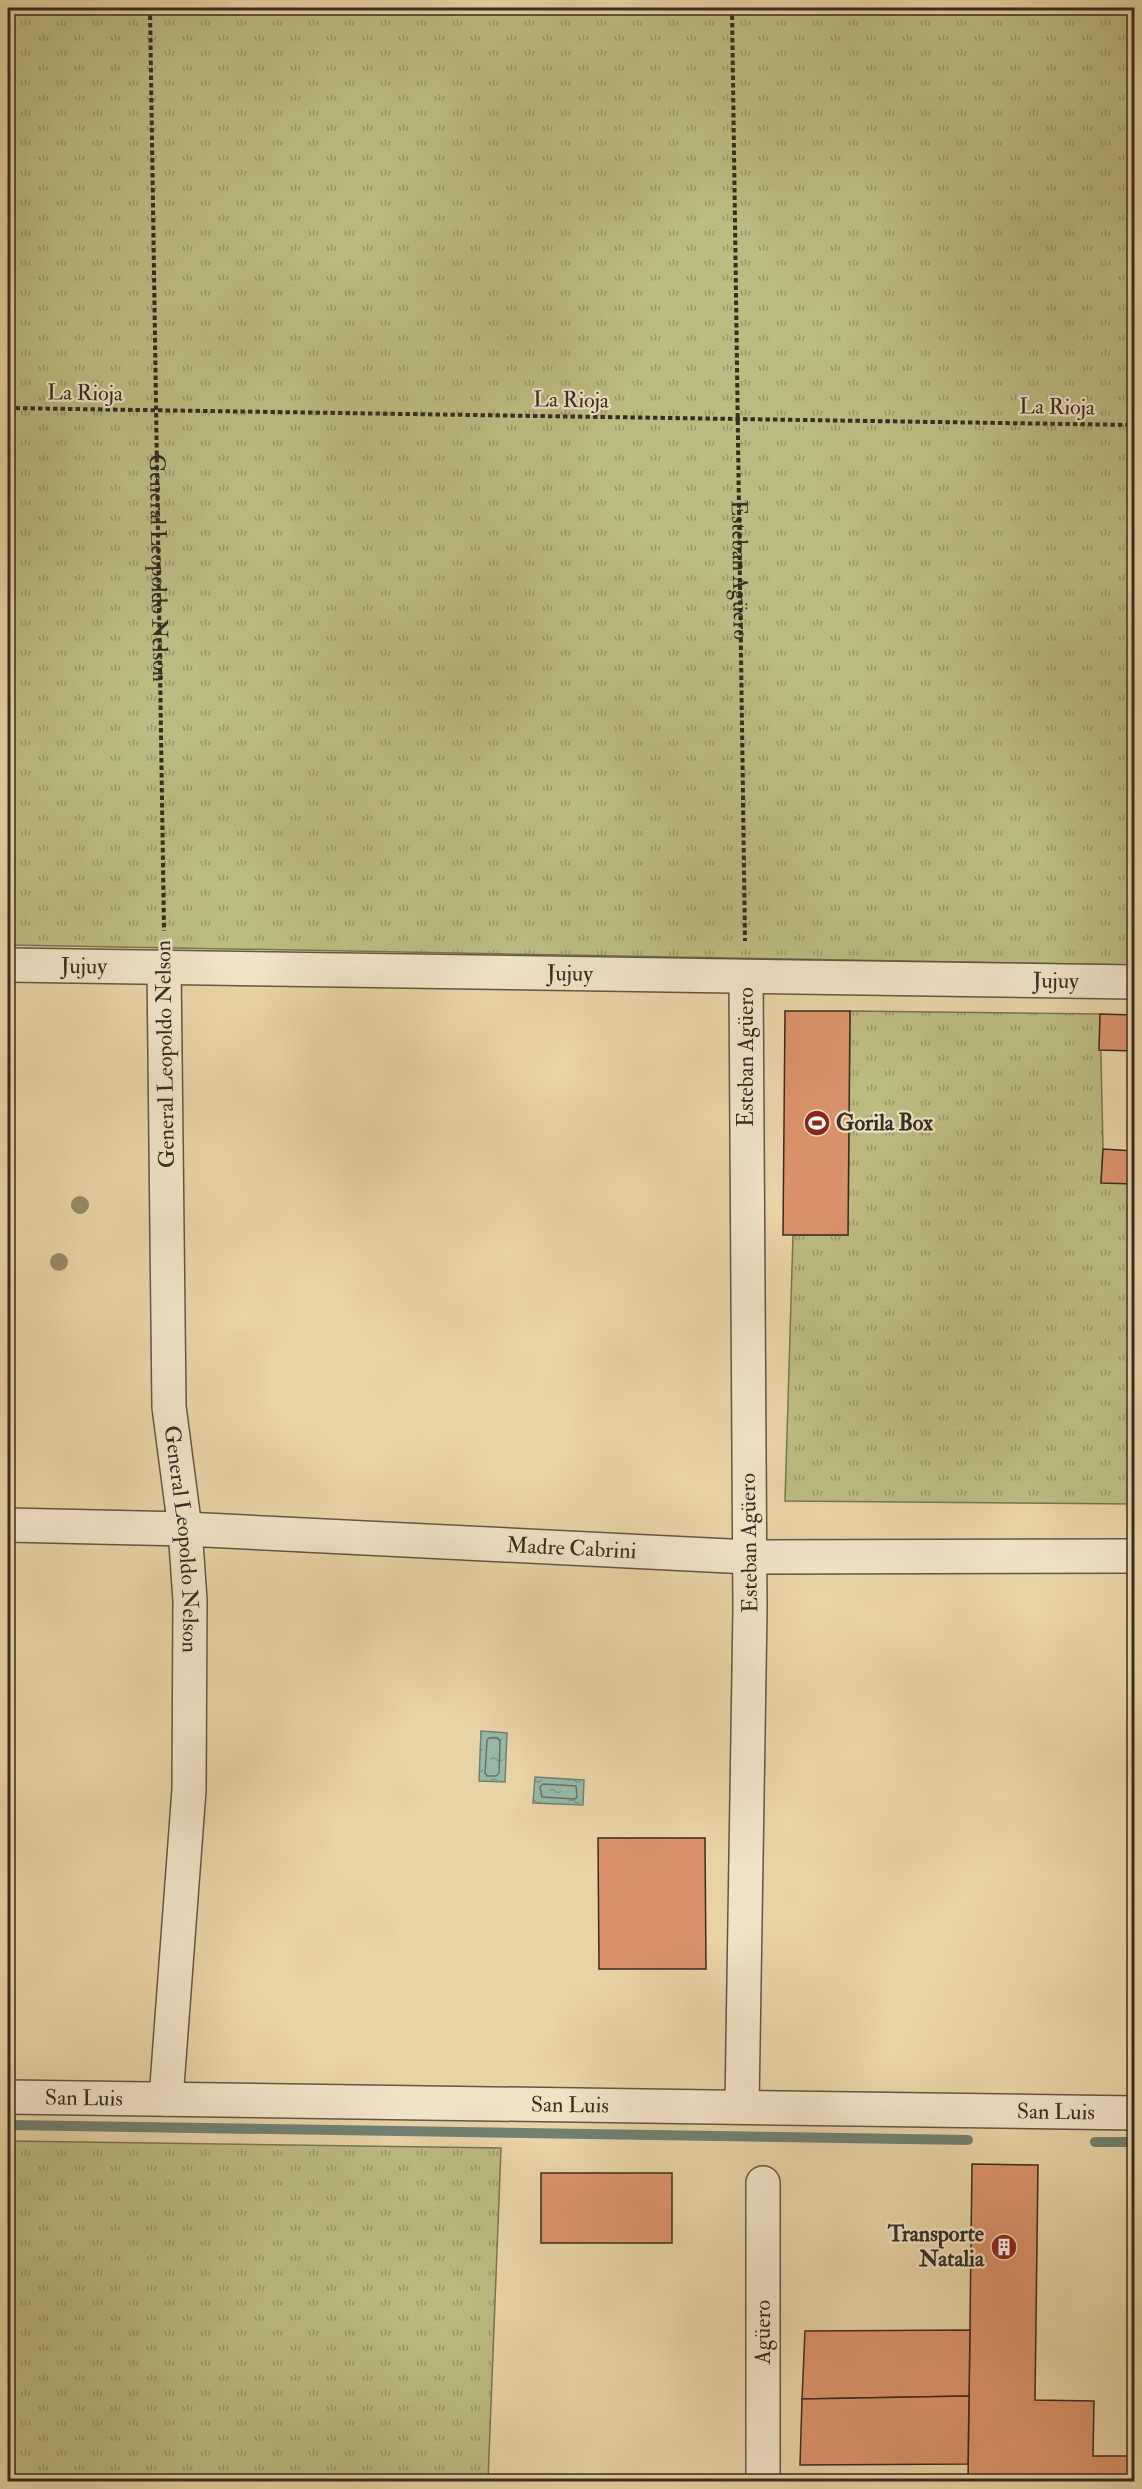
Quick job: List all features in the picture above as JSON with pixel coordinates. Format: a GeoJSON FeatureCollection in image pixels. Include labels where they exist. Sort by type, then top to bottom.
{"type":"FeatureCollection","features":[{"type":"Feature","properties":{"kind":"street","name":"Jujuy"},"geometry":{"type":"LineString","coordinates":[[8,965],[1134,982]]}},
{"type":"Feature","properties":{"kind":"street","name":"General Leopoldo Nelson"},"geometry":{"type":"LineString","coordinates":[[165,966],[169,1407],[185,1529],[190,1600],[189,1790],[166,2099]]}},
{"type":"Feature","properties":{"kind":"street","name":"Esteban Agüero"},"geometry":{"type":"LineString","coordinates":[[742,2106],[750,1609],[746,977]]}},
{"type":"Feature","properties":{"kind":"street","name":"Madre Cabrini"},"geometry":{"type":"LineString","coordinates":[[8,1525],[185,1529],[749,1557],[1134,1556]]}},
{"type":"Feature","properties":{"kind":"street","name":"San Luis"},"geometry":{"type":"LineString","coordinates":[[8,2097],[1134,2113]]}},
{"type":"Feature","properties":{"kind":"street","name":"Agüero"},"geometry":{"type":"LineString","coordinates":[[763,2183],[763,2481]]}},
{"type":"Feature","properties":{"kind":"path","name":"General Leopoldo Nelson"},"geometry":{"type":"LineString","coordinates":[[150,8],[165,966]]}},
{"type":"Feature","properties":{"kind":"path","name":"Esteban Agüero"},"geometry":{"type":"LineString","coordinates":[[732,8],[746,977]]}},
{"type":"Feature","properties":{"kind":"path","name":"La Rioja"},"geometry":{"type":"LineString","coordinates":[[8,408],[1134,424]]}},
{"type":"Feature","properties":{"kind":"green space"},"geometry":{"type":"Polygon","coordinates":[[[8,8],[1134,8],[1134,965],[8,945],[8,8]]]}},
{"type":"Feature","properties":{"kind":"green space"},"geometry":{"type":"Polygon","coordinates":[[[850,1011],[1100,1014],[1103,1149],[1101,1182],[1134,1184],[1134,1504],[785,1501],[793,1235],[848,1235],[850,1011]]]}},
{"type":"Feature","properties":{"kind":"green space"},"geometry":{"type":"Polygon","coordinates":[[[8,2141],[501,2148],[488,2481],[8,2481],[8,2141]]]}},
{"type":"Feature","properties":{"kind":"water"},"geometry":{"type":"Polygon","coordinates":[[[481,1731],[507,1733],[505,1782],[479,1781],[481,1731]]]}},
{"type":"Feature","properties":{"kind":"water"},"geometry":{"type":"Polygon","coordinates":[[[535,1777],[584,1780],[583,1805],[533,1803],[535,1777]]]}},
{"type":"Feature","properties":{"kind":"building","name":"Gorila Box"},"geometry":{"type":"Polygon","coordinates":[[[785,1011],[850,1011],[848,1235],[783,1235],[785,1011]]]}},
{"type":"Feature","properties":{"kind":"building"},"geometry":{"type":"Polygon","coordinates":[[[1100,1014],[1134,1015],[1134,1051],[1099,1050],[1100,1014]]]}},
{"type":"Feature","properties":{"kind":"building"},"geometry":{"type":"Polygon","coordinates":[[[1103,1149],[1134,1151],[1134,1184],[1101,1183],[1103,1149]]]}},
{"type":"Feature","properties":{"kind":"building"},"geometry":{"type":"Polygon","coordinates":[[[598,1838],[705,1838],[706,1969],[599,1969],[598,1838]]]}},
{"type":"Feature","properties":{"kind":"building","name":"Transporte Natalia"},"geometry":{"type":"Polygon","coordinates":[[[972,2164],[1038,2165],[1035,2400],[1094,2401],[1093,2456],[1134,2456],[1134,2482],[968,2482],[972,2164]]]}},
{"type":"Feature","properties":{"kind":"building"},"geometry":{"type":"Polygon","coordinates":[[[541,2173],[672,2173],[672,2243],[541,2243],[541,2173]]]}},
{"type":"Feature","properties":{"kind":"building"},"geometry":{"type":"Polygon","coordinates":[[[970,2330],[969,2396],[802,2399],[805,2331],[970,2330]]]}},
{"type":"Feature","properties":{"kind":"building"},"geometry":{"type":"Polygon","coordinates":[[[969,2396],[968,2464],[800,2465],[802,2399],[969,2396]]]}},
{"type":"Feature","properties":{"kind":"waterway"},"geometry":{"type":"LineString","coordinates":[[8,2125],[968,2140]]}},
{"type":"Feature","properties":{"kind":"waterway"},"geometry":{"type":"LineString","coordinates":[[1095,2142],[1134,2142]]}},
{"type":"Feature","properties":{"kind":"place","name":"Gorila Box"},"geometry":{"type":"Point","coordinates":[817,1123]}},
{"type":"Feature","properties":{"kind":"place","name":"Transporte Natalia"},"geometry":{"type":"Point","coordinates":[1004,2247]}}]}
